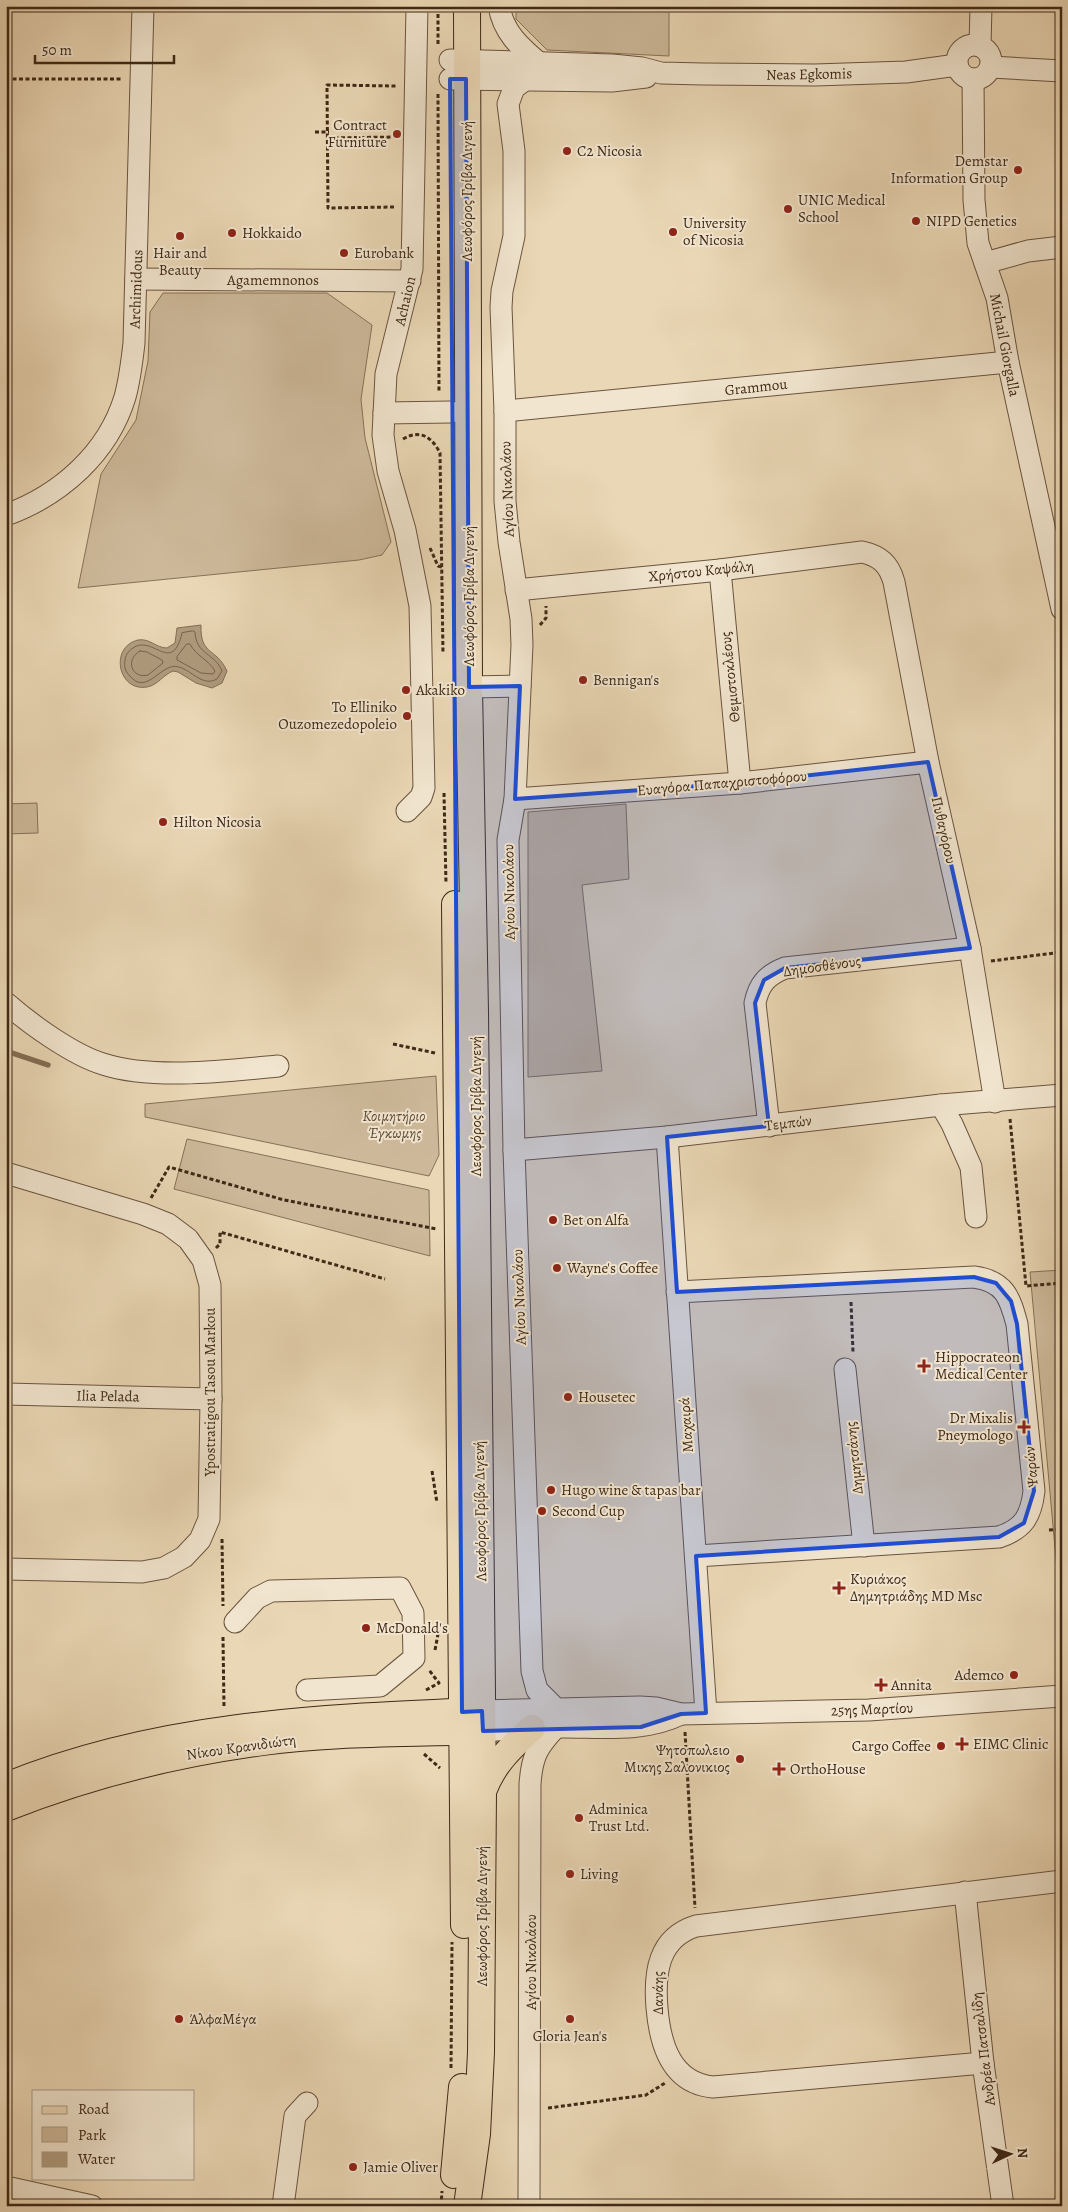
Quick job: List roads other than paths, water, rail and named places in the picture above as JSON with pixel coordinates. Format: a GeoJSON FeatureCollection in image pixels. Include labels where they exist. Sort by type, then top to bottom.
{"type":"FeatureCollection","features":[{"type":"Feature","properties":{"kind":"main road","name":"Λεωφόρος Γρίβα Διγενή"},"geometry":{"type":"LineString","coordinates":[[446,2197],[465,2051],[472,1721],[476,1030],[470,687],[450,6]]}},
{"type":"Feature","properties":{"kind":"main road","name":"Λεωφόρος Γρίβα Διγενή"},"geometry":{"type":"LineString","coordinates":[[467,6],[452,71],[445,412],[472,1721],[483,1791],[481,2052],[477,2134],[467,2206]]}},
{"type":"Feature","properties":{"kind":"main road","name":"Νίκου Κρανιδιώτη"},"geometry":{"type":"LineString","coordinates":[[6,1786],[83,1758],[236,1727],[297,1721],[472,1721]]}},
{"type":"Feature","properties":{"kind":"main road","name":"Νίκου Κρανιδιώτη"},"geometry":{"type":"LineString","coordinates":[[6,1808],[50,1791],[112,1771],[193,1753],[285,1740],[472,1721]]}},
{"type":"Feature","properties":{"kind":"main road"},"geometry":{"type":"LineString","coordinates":[[483,1791],[489,1776],[506,1752],[548,1721]]}},
{"type":"Feature","properties":{"kind":"street","name":"Archimidous"},"geometry":{"type":"LineString","coordinates":[[6,515],[18,511],[63,484],[87,463],[114,424],[125,397],[130,370],[136,279],[143,6]]}},
{"type":"Feature","properties":{"kind":"street","name":"Achaion"},"geometry":{"type":"LineString","coordinates":[[408,811],[421,797],[424,774],[420,606],[405,530],[384,453],[384,413],[386,374],[410,281],[414,248],[417,6]]}},
{"type":"Feature","properties":{"kind":"street"},"geometry":{"type":"LineString","coordinates":[[499,6],[506,30],[518,45],[533,71]]}},
{"type":"Feature","properties":{"kind":"street"},"geometry":{"type":"LineString","coordinates":[[980,46],[981,6]]}},
{"type":"Feature","properties":{"kind":"street"},"geometry":{"type":"LineString","coordinates":[[972,45],[980,46],[990,54],[991,66],[986,75],[974,79],[961,74],[957,65],[958,55],[963,48],[972,45]]}},
{"type":"Feature","properties":{"kind":"street","name":"Neas Egkomis"},"geometry":{"type":"LineString","coordinates":[[452,71],[533,71],[612,81],[661,74],[815,75],[906,72],[957,65]]}},
{"type":"Feature","properties":{"kind":"street"},"geometry":{"type":"LineString","coordinates":[[991,66],[1062,71]]}},
{"type":"Feature","properties":{"kind":"street","name":"Αγίου Νικολάου"},"geometry":{"type":"LineString","coordinates":[[529,2206],[530,1784],[534,1756],[541,1744],[548,1721],[532,1671],[514,1150],[508,840],[515,799],[522,645],[521,619],[505,501],[505,411],[501,307],[502,291],[512,255],[514,236],[515,174],[513,131],[508,104],[514,88],[533,71]]}},
{"type":"Feature","properties":{"kind":"street","name":"Michail Giorgalla"},"geometry":{"type":"LineString","coordinates":[[974,79],[974,200],[978,243],[997,298],[1008,362],[1062,609]]}},
{"type":"Feature","properties":{"kind":"street"},"geometry":{"type":"LineString","coordinates":[[985,263],[1028,250],[1062,247]]}},
{"type":"Feature","properties":{"kind":"street","name":"Agamemnonos"},"geometry":{"type":"LineString","coordinates":[[136,279],[410,281]]}},
{"type":"Feature","properties":{"kind":"street","name":"Grammou"},"geometry":{"type":"LineString","coordinates":[[505,411],[1008,362]]}},
{"type":"Feature","properties":{"kind":"street"},"geometry":{"type":"LineString","coordinates":[[384,413],[445,412]]}},
{"type":"Feature","properties":{"kind":"street","name":"Χρήστου Καψάλη"},"geometry":{"type":"LineString","coordinates":[[516,590],[720,570],[862,552],[884,561]]}},
{"type":"Feature","properties":{"kind":"street","name":"Πυθαγόρου"},"geometry":{"type":"LineString","coordinates":[[884,561],[891,571],[894,582],[928,762],[972,956],[1002,1101]]}},
{"type":"Feature","properties":{"kind":"street","name":"Θεμιστοκλέους"},"geometry":{"type":"LineString","coordinates":[[720,570],[740,784]]}},
{"type":"Feature","properties":{"kind":"street"},"geometry":{"type":"LineString","coordinates":[[470,687],[520,686]]}},
{"type":"Feature","properties":{"kind":"street","name":"Ευαγόρα Παπαχριστοφόρου"},"geometry":{"type":"LineString","coordinates":[[515,799],[740,784],[928,762]]}},
{"type":"Feature","properties":{"kind":"street","name":"Δημοσθένους"},"geometry":{"type":"LineString","coordinates":[[769,1126],[755,1002],[764,980],[784,968],[972,956]]}},
{"type":"Feature","properties":{"kind":"street"},"geometry":{"type":"LineString","coordinates":[[6,1003],[47,1034],[70,1048],[102,1064],[127,1070],[149,1073],[278,1066]]}},
{"type":"Feature","properties":{"kind":"street","name":"Τεμπών"},"geometry":{"type":"LineString","coordinates":[[514,1150],[667,1138],[941,1105],[1062,1095]]}},
{"type":"Feature","properties":{"kind":"street"},"geometry":{"type":"LineString","coordinates":[[941,1105],[952,1124],[971,1167],[976,1217]]}},
{"type":"Feature","properties":{"kind":"street","name":"Μαχαιρά"},"geometry":{"type":"LineString","coordinates":[[667,1138],[706,1714]]}},
{"type":"Feature","properties":{"kind":"street","name":"Ypostratigou Tasou Markou"},"geometry":{"type":"LineString","coordinates":[[6,1173],[143,1214],[168,1224],[188,1239],[203,1260],[210,1285],[211,1398],[209,1519],[200,1540],[184,1557],[164,1568],[142,1572],[6,1569]]}},
{"type":"Feature","properties":{"kind":"street","name":"Ψαρών"},"geometry":{"type":"LineString","coordinates":[[676,1292],[985,1278],[1004,1291],[1011,1301],[1017,1324],[1034,1491],[1033,1503],[1024,1523],[1008,1534],[989,1538],[696,1556]]}},
{"type":"Feature","properties":{"kind":"street","name":"Δημητσάνης"},"geometry":{"type":"LineString","coordinates":[[845,1369],[864,1546]]}},
{"type":"Feature","properties":{"kind":"street","name":"Ilia Pelada"},"geometry":{"type":"LineString","coordinates":[[6,1394],[211,1398]]}},
{"type":"Feature","properties":{"kind":"street"},"geometry":{"type":"LineString","coordinates":[[235,1622],[256,1598],[271,1591],[400,1588],[413,1613],[414,1658],[380,1686],[307,1690]]}},
{"type":"Feature","properties":{"kind":"street","name":"25ης Μαρτίου"},"geometry":{"type":"LineString","coordinates":[[472,1721],[548,1721],[640,1727],[683,1722],[706,1714],[869,1710],[1062,1696]]}},
{"type":"Feature","properties":{"kind":"street","name":"25ης Μαρτίου"},"geometry":{"type":"LineString","coordinates":[[472,1721],[548,1721]]}},
{"type":"Feature","properties":{"kind":"street","name":"Δανάης"},"geometry":{"type":"LineString","coordinates":[[983,2063],[713,2087],[700,2085],[680,2073],[666,2054],[659,2029],[656,1998],[657,1968],[666,1946],[672,1939],[687,1929],[696,1926],[1062,1881]]}},
{"type":"Feature","properties":{"kind":"street","name":"Ανδρέα Πατσαλίδη"},"geometry":{"type":"LineString","coordinates":[[965,1892],[983,2063],[1003,2206]]}},
{"type":"Feature","properties":{"kind":"street"},"geometry":{"type":"LineString","coordinates":[[283,2206],[295,2116],[307,2103]]}},
{"type":"Feature","properties":{"kind":"street"},"geometry":{"type":"LineString","coordinates":[[6,2186],[35,2185],[92,2206]]}},
{"type":"Feature","properties":{"kind":"water"},"geometry":{"type":"Polygon","coordinates":[[[201,625],[203,642],[223,663],[227,671],[222,683],[212,688],[196,683],[173,671],[151,686],[137,687],[129,683],[121,668],[120,659],[123,651],[129,644],[142,640],[167,648],[175,643],[177,628],[201,625]]]}},
{"type":"Feature","properties":{"kind":"waterway"},"geometry":{"type":"LineString","coordinates":[[6,1051],[48,1065]]}},
{"type":"Feature","properties":{"kind":"place","name":"Contract Furniture"},"geometry":{"type":"Point","coordinates":[397,134]}},
{"type":"Feature","properties":{"kind":"place","name":"C2 Nicosia"},"geometry":{"type":"Point","coordinates":[567,151]}},
{"type":"Feature","properties":{"kind":"place","name":"Demstar Information Group"},"geometry":{"type":"Point","coordinates":[1018,170]}},
{"type":"Feature","properties":{"kind":"place","name":"UNIC Medical School"},"geometry":{"type":"Point","coordinates":[788,209]}},
{"type":"Feature","properties":{"kind":"place","name":"NIPD Genetics"},"geometry":{"type":"Point","coordinates":[916,221]}},
{"type":"Feature","properties":{"kind":"place","name":"University of Nicosia"},"geometry":{"type":"Point","coordinates":[673,232]}},
{"type":"Feature","properties":{"kind":"place","name":"Hokkaido"},"geometry":{"type":"Point","coordinates":[232,233]}},
{"type":"Feature","properties":{"kind":"place","name":"Hair and Beauty"},"geometry":{"type":"Point","coordinates":[180,236]}},
{"type":"Feature","properties":{"kind":"place","name":"Eurobank"},"geometry":{"type":"Point","coordinates":[344,253]}},
{"type":"Feature","properties":{"kind":"place","name":"Bennigan's"},"geometry":{"type":"Point","coordinates":[583,680]}},
{"type":"Feature","properties":{"kind":"place","name":"Akakiko"},"geometry":{"type":"Point","coordinates":[406,690]}},
{"type":"Feature","properties":{"kind":"place","name":"To Elliniko Ouzomezedopoleio"},"geometry":{"type":"Point","coordinates":[407,716]}},
{"type":"Feature","properties":{"kind":"place","name":"Hilton Nicosia"},"geometry":{"type":"Point","coordinates":[163,822]}},
{"type":"Feature","properties":{"kind":"place","name":"Bet on Alfa"},"geometry":{"type":"Point","coordinates":[553,1220]}},
{"type":"Feature","properties":{"kind":"place","name":"Wayne's Coffee"},"geometry":{"type":"Point","coordinates":[557,1268]}},
{"type":"Feature","properties":{"kind":"place","name":"Hippocrateon Medical Center"},"geometry":{"type":"Point","coordinates":[924,1366]}},
{"type":"Feature","properties":{"kind":"place","name":"Housetec"},"geometry":{"type":"Point","coordinates":[568,1397]}},
{"type":"Feature","properties":{"kind":"place","name":"Dr Mixalis Pneymologo"},"geometry":{"type":"Point","coordinates":[1024,1427]}},
{"type":"Feature","properties":{"kind":"place","name":"Hugo wine & tapas bar"},"geometry":{"type":"Point","coordinates":[551,1490]}},
{"type":"Feature","properties":{"kind":"place","name":"Second Cup"},"geometry":{"type":"Point","coordinates":[542,1511]}},
{"type":"Feature","properties":{"kind":"place","name":"Κυριάκος Δημητριάδης MD Msc"},"geometry":{"type":"Point","coordinates":[839,1588]}},
{"type":"Feature","properties":{"kind":"place","name":"McDonald's"},"geometry":{"type":"Point","coordinates":[366,1628]}},
{"type":"Feature","properties":{"kind":"place","name":"Ademco"},"geometry":{"type":"Point","coordinates":[1014,1675]}},
{"type":"Feature","properties":{"kind":"place","name":"Annita"},"geometry":{"type":"Point","coordinates":[881,1685]}},
{"type":"Feature","properties":{"kind":"place","name":"EIMC Clinic"},"geometry":{"type":"Point","coordinates":[962,1744]}},
{"type":"Feature","properties":{"kind":"place","name":"Cargo Coffee"},"geometry":{"type":"Point","coordinates":[941,1746]}},
{"type":"Feature","properties":{"kind":"place","name":"Ψητοπωλειο Μικης Σαλονικιος"},"geometry":{"type":"Point","coordinates":[740,1759]}},
{"type":"Feature","properties":{"kind":"place","name":"OrthoHouse"},"geometry":{"type":"Point","coordinates":[779,1769]}},
{"type":"Feature","properties":{"kind":"place","name":"Adminica Trust Ltd."},"geometry":{"type":"Point","coordinates":[579,1818]}},
{"type":"Feature","properties":{"kind":"place","name":"Living"},"geometry":{"type":"Point","coordinates":[570,1874]}},
{"type":"Feature","properties":{"kind":"place","name":"ΆλφαΜέγα"},"geometry":{"type":"Point","coordinates":[179,2019]}},
{"type":"Feature","properties":{"kind":"place","name":"Gloria Jean's"},"geometry":{"type":"Point","coordinates":[570,2019]}},
{"type":"Feature","properties":{"kind":"place","name":"Jamie Oliver"},"geometry":{"type":"Point","coordinates":[353,2167]}},
{"type":"Feature","properties":{"kind":"park label","name":"Κοιμητήριο Έγκωμης"},"geometry":{"type":"Point","coordinates":[394,1124]}}]}
